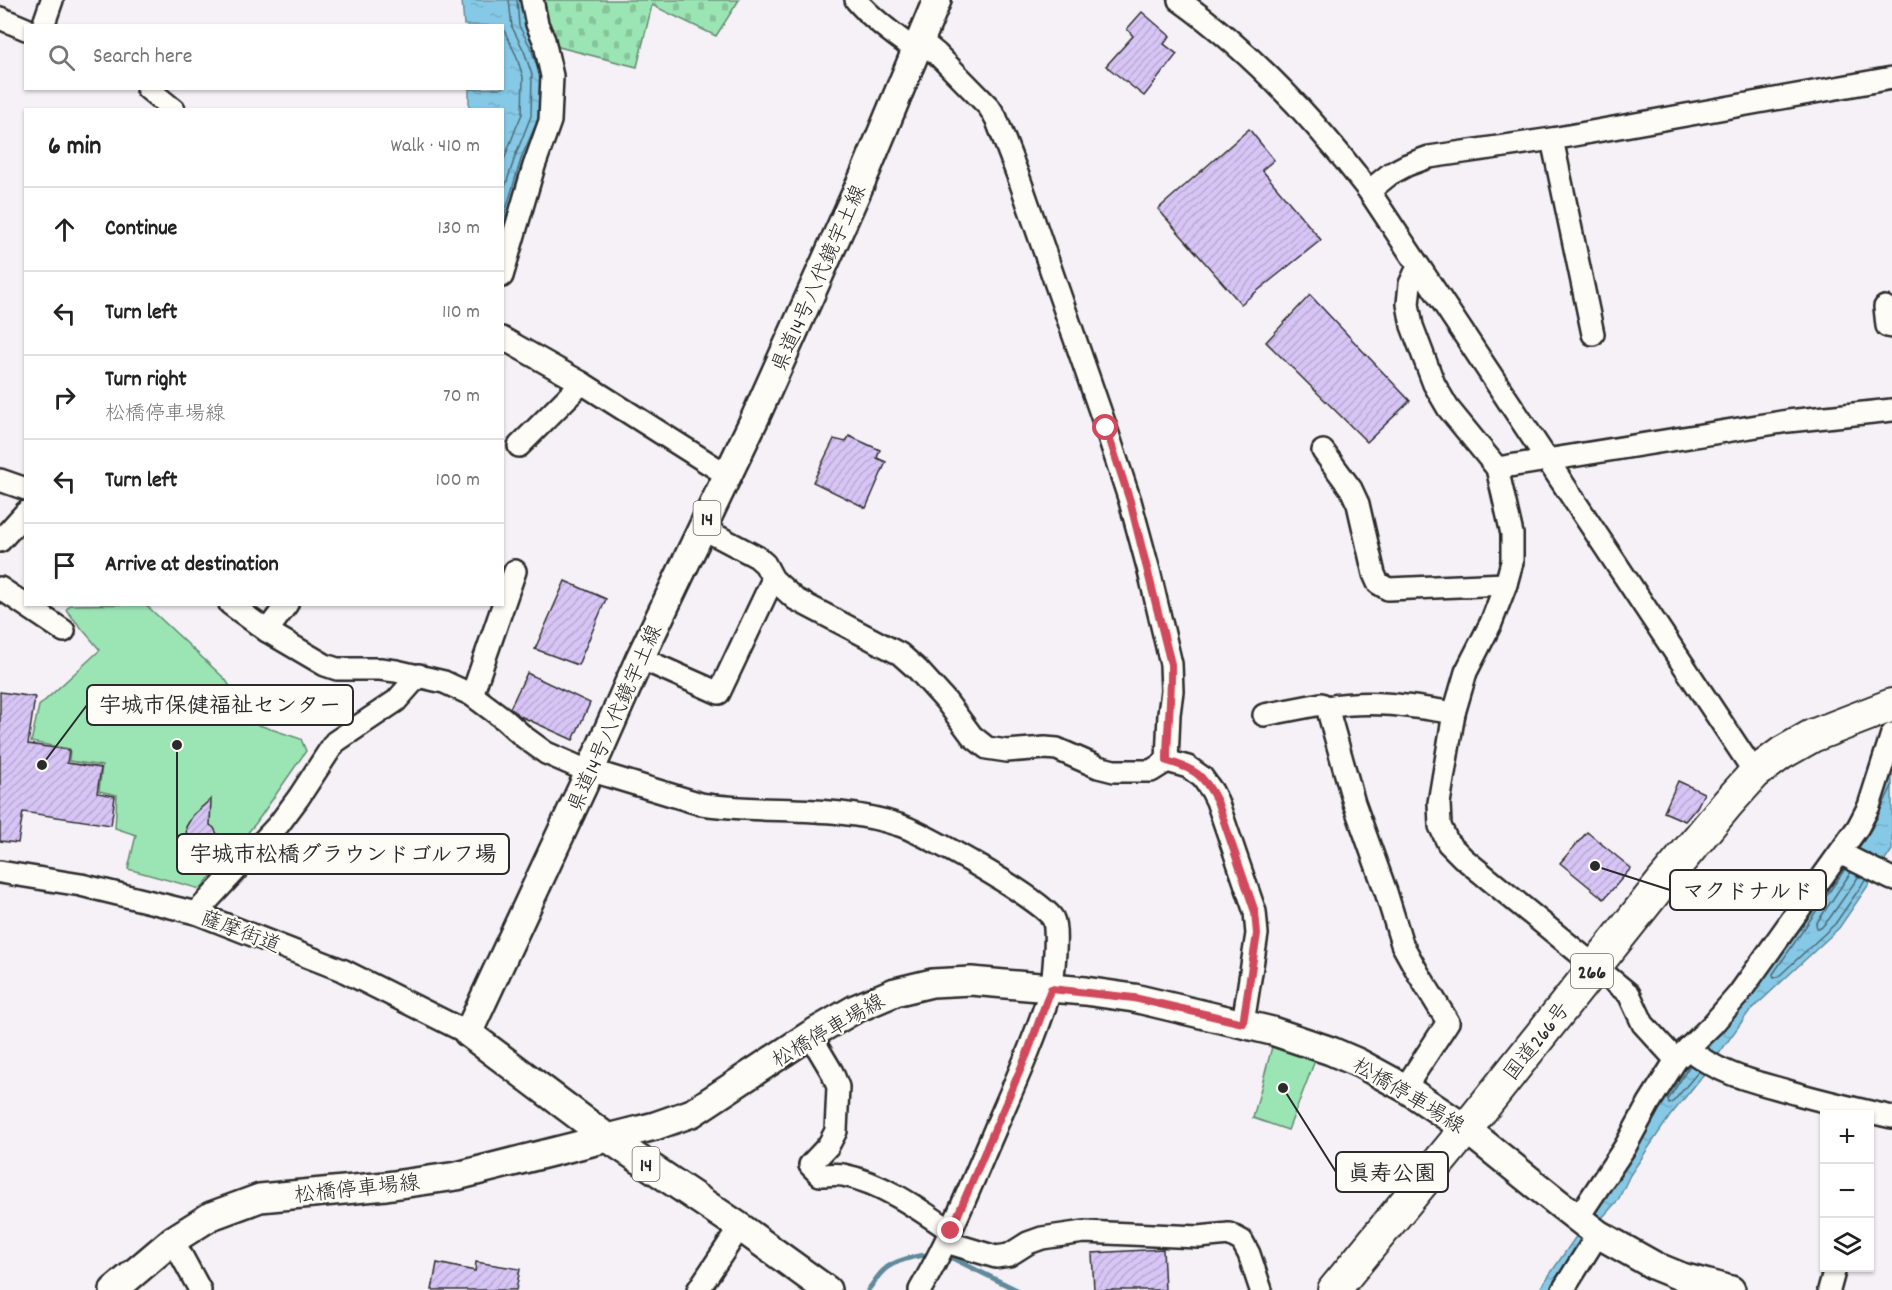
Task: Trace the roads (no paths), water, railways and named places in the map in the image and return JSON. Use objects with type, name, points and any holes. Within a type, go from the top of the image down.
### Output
[{"type":"highway","name":"国道266号","points":[[1334,1290],[1755,772],[1812,736],[1892,705]]},
{"type":"main road","name":"県道14号八代鏡宇土線","points":[[468,1033],[640,658],[744,441],[866,171],[937,0]]},
{"type":"main road","name":"松橋停車場線","points":[[114,1290],[173,1240],[211,1216],[260,1198],[386,1186],[457,1176],[655,1126],[692,1113],[810,1035],[855,1009],[895,992],[932,983],[971,981],[1134,998],[1243,1023],[1301,1039],[1331,1051],[1405,1088],[1466,1129],[1588,1227],[1655,1266],[1682,1277],[1731,1290]]},
{"type":"main road","name":"14","points":[[468,1033],[609,1138],[740,1227],[827,1290]]},
{"type":"street","points":[[44,24],[52,0]]},
{"type":"street","points":[[504,269],[534,166],[550,121],[552,76],[532,0]]},
{"type":"street","points":[[856,0],[867,13],[901,40],[919,46],[945,61],[989,107],[996,118],[1072,328],[1130,501],[1171,664],[1172,691],[1167,761]]},
{"type":"street","points":[[1179,0],[1199,14],[1256,63],[1305,113],[1370,191],[1418,267],[1755,772]]},
{"type":"street","points":[[0,18],[24,28]]},
{"type":"street","points":[[1370,191],[1390,174],[1429,157],[1552,139],[1892,78]]},
{"type":"street","points":[[147,96],[170,108]]},
{"type":"street","points":[[1552,139],[1593,334]]},
{"type":"street","points":[[1418,267],[1410,284],[1408,304],[1412,326],[1434,384],[1448,408],[1497,468],[1512,534],[1512,562],[1506,584],[1491,623],[1466,672],[1454,713],[1439,803],[1440,826],[1448,843],[1463,858],[1629,994],[1643,1024],[1685,1053],[1746,1079],[1855,1110]]},
{"type":"street","points":[[504,339],[582,383],[727,475]]},
{"type":"street","points":[[519,446],[582,383]]},
{"type":"street","points":[[1497,468],[1788,421],[1892,410]]},
{"type":"street","points":[[1323,451],[1351,489],[1358,504],[1378,583],[1388,589],[1506,584]]},
{"type":"street","points":[[0,480],[24,488]]},
{"type":"street","points":[[0,541],[24,514]]},
{"type":"street","points":[[702,528],[757,557],[765,564],[773,579],[795,599],[900,654],[946,702],[972,736],[987,748],[1007,751],[1045,747],[1057,749],[1098,767],[1114,771],[1151,771],[1167,761],[1188,767],[1202,777],[1217,801],[1255,912],[1257,934],[1243,1023]]},
{"type":"street","points":[[504,601],[514,571]]},
{"type":"street","points":[[640,658],[719,693],[773,579]]},
{"type":"street","points":[[0,588],[24,604]]},
{"type":"street","points":[[27,606],[64,631]]},
{"type":"street","points":[[233,606],[267,631],[324,665],[337,669],[380,669],[420,675],[444,682],[472,695],[546,753],[590,771],[701,804],[841,814],[899,825],[927,836],[1028,897],[1054,919],[1056,930],[1051,989],[1027,1054],[944,1246],[920,1290]]},
{"type":"street","points":[[267,631],[286,606]]},
{"type":"street","points":[[472,695],[502,606]]},
{"type":"street","points":[[196,913],[279,824],[335,742],[396,701],[420,675]]},
{"type":"street","points":[[1264,715],[1321,704],[1327,707],[1371,703],[1408,705],[1454,713]]},
{"type":"street","points":[[1327,707],[1354,803],[1402,944],[1448,1022],[1405,1088]]},
{"type":"street","points":[[1563,1290],[1588,1227],[1625,1147],[1649,1102],[1685,1053],[1738,995],[1842,855],[1869,806],[1892,734]]},
{"type":"street","points":[[1842,855],[1887,878]]},
{"type":"street","name":"薩摩街道","points":[[0,872],[81,885],[196,913],[342,970],[468,1033]]},
{"type":"street","points":[[810,1035],[832,1072],[838,1087],[836,1131],[828,1146],[810,1165],[813,1170],[820,1174],[841,1174],[866,1181],[906,1201],[944,1246],[996,1257],[1009,1255],[1028,1243],[1042,1238],[1084,1232],[1199,1237],[1229,1234],[1242,1241],[1249,1254],[1261,1290]]},
{"type":"street","points":[[1874,1115],[1892,1117]]},
{"type":"street","points":[[698,1290],[740,1227]]},
{"type":"street","points":[[173,1240],[200,1290]]},
{"type":"street","points":[[1829,1290],[1834,1272]]},
{"type":"water","points":[[462,0],[523,0],[525,24],[537,46],[545,73],[545,120],[504,241],[504,108],[469,108],[469,90],[504,90],[504,24],[464,24]]},
{"type":"water","points":[[1892,776],[1892,850],[1839,928],[1748,1013],[1708,1069],[1670,1116],[1630,1175],[1618,1200],[1602,1218],[1554,1290],[1539,1290],[1595,1209],[1688,1059],[1867,826],[1889,777]]},
{"type":"waterway","points":[[868,1290],[882,1272],[893,1264],[913,1257],[932,1255]]},
{"type":"waterway","points":[[944,1257],[952,1258],[1017,1290]]},
{"type":"place","name":"宇城市松橋グラウンドゴルフ場","points":[[177,745]]},
{"type":"place","name":"宇城市保健福祉センター","points":[[42,765]]},
{"type":"place","name":"マクドナルド","points":[[1595,866]]},
{"type":"place","name":"眞寿公園","points":[[1283,1088]]}]
